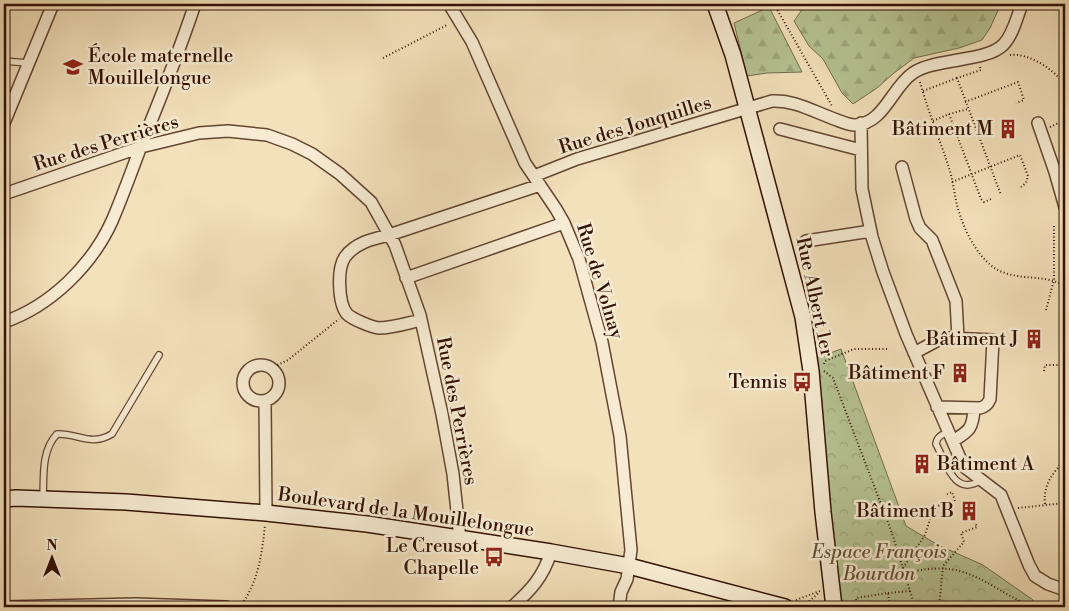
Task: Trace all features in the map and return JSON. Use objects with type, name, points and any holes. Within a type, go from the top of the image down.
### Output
[{"type":"main road","name":"Rue Albert 1er","points":[[715,4],[733,56],[748,109],[803,317],[811,372],[834,607]]},
{"type":"main road","name":"Boulevard de la Mouillelongue","points":[[8,497],[126,502],[266,513],[367,524],[552,552],[628,566],[778,605]]},
{"type":"street","points":[[4,123],[53,4]]},
{"type":"street","points":[[4,322],[19,316],[50,297],[72,278],[95,251],[112,222],[182,43],[195,4]]},
{"type":"street","name":"Rue de Volnay","points":[[450,4],[472,42],[517,145],[564,223],[579,259],[602,342],[618,426],[631,550],[627,579],[621,592],[619,607]]},
{"type":"street","points":[[1022,4],[1008,38],[1002,46],[990,53],[918,70],[905,80],[877,115],[861,123],[862,189],[871,231],[883,272],[914,353],[963,465],[1001,495],[1035,576],[1048,584],[1065,590]]},
{"type":"street","name":"Rue des Jonquilles","points":[[389,235],[537,180],[577,159],[772,101],[787,101],[838,120],[855,125],[861,123]]},
{"type":"street","points":[[1040,127],[1065,207]]},
{"type":"street","points":[[780,129],[861,150]]},
{"type":"street","name":"Rue des Perrières","points":[[4,194],[141,147],[199,133],[228,131],[267,135],[292,144],[312,154],[340,174],[371,202],[395,245],[421,320],[453,474],[460,539]]},
{"type":"street","points":[[902,167],[916,219],[920,228],[932,240],[956,302],[958,338]]},
{"type":"street","points":[[406,278],[564,223]]},
{"type":"street","points":[[806,241],[871,231]]},
{"type":"street","points":[[346,313],[340,296],[339,281],[344,259],[353,248],[368,240],[389,235]]},
{"type":"street","name":"Rue des Perrières","points":[[346,313],[364,324],[378,328],[421,320]]},
{"type":"street","points":[[914,353],[940,339],[993,340],[990,399],[984,407],[938,407]]},
{"type":"street","points":[[257,366],[271,368],[277,373],[279,386],[277,393],[265,401],[258,402],[252,399],[246,394],[244,388],[243,380],[246,374],[257,366]]},
{"type":"street","points":[[265,401],[266,513]]},
{"type":"street","points":[[950,437],[965,434],[970,428],[973,422],[974,408]]},
{"type":"street","points":[[512,607],[530,591],[548,563],[552,552]]},
{"type":"street","points":[[4,607],[135,604],[226,607]]},
{"type":"lane","points":[[4,61],[28,63]]},
{"type":"lane","points":[[44,499],[45,454],[50,441],[57,434],[92,441],[103,440],[112,434],[159,355]]},
{"type":"lane","points":[[950,437],[939,436],[936,444],[952,476],[959,484],[968,486],[981,480]]},
{"type":"path","points":[[774,4],[831,102],[838,120]]},
{"type":"path","points":[[382,58],[458,19]]},
{"type":"path","points":[[1002,46],[1004,55],[1016,54],[1026,57],[1052,70],[1058,77]]},
{"type":"path","points":[[923,91],[981,70],[976,56]]},
{"type":"path","points":[[918,70],[964,226],[986,262],[998,270],[1017,277],[1054,280],[1065,286]]},
{"type":"path","points":[[957,78],[1001,195]]},
{"type":"path","points":[[965,102],[1018,82],[1024,100],[1016,103]]},
{"type":"path","points":[[933,120],[968,108]]},
{"type":"path","points":[[949,114],[981,199],[984,202],[991,199]]},
{"type":"path","points":[[1040,127],[1065,120]]},
{"type":"path","points":[[952,182],[1020,155],[1028,176],[1026,183],[1021,186]]},
{"type":"path","points":[[1046,310],[1054,280],[1054,225]]},
{"type":"path","points":[[271,368],[288,360],[346,313]]},
{"type":"path","points":[[829,359],[854,348],[888,349]]},
{"type":"path","points":[[1044,371],[1044,365],[1065,365]]},
{"type":"path","points":[[823,370],[833,378],[892,533],[915,607]]},
{"type":"path","points":[[1045,505],[1044,496],[1049,480],[1065,458]]},
{"type":"path","points":[[903,568],[925,535],[934,507],[954,501],[952,492],[947,494]]},
{"type":"path","points":[[1008,509],[1065,503]]},
{"type":"path","points":[[240,607],[248,595],[262,556],[266,513]]},
{"type":"path","points":[[939,607],[943,566],[964,542],[961,533],[977,527],[974,518]]},
{"type":"path","points":[[778,605],[799,600],[845,582],[926,569],[942,569],[962,571],[989,582],[1015,600],[1032,607]]},
{"type":"path","points":[[857,607],[856,598],[910,591]]},
{"type":"path","points":[[888,593],[890,607]]},
{"type":"green space","points":[[806,4],[907,4],[908,7],[928,9],[958,4],[1001,4],[982,40],[959,48],[914,58],[877,88],[853,104],[842,93],[823,59],[809,46],[794,21]]},
{"type":"green space","points":[[769,7],[802,72],[767,73],[747,76],[734,23]]},
{"type":"green space","name":"Espace François Bourdon","points":[[841,349],[906,526],[938,545],[983,565],[1033,600],[1031,607],[841,607],[814,359]]},
{"type":"place","name":"École maternelle Mouillelongue","points":[[73,67]]},
{"type":"place","name":"Bâtiment M","points":[[1008,129]]},
{"type":"place","name":"Bâtiment J","points":[[1034,339]]},
{"type":"place","name":"Bâtiment F","points":[[960,373]]},
{"type":"place","name":"Tennis","points":[[802,382]]},
{"type":"place","name":"Bâtiment A","points":[[922,464]]},
{"type":"place","name":"Bâtiment B","points":[[969,511]]},
{"type":"place","name":"Le Creusot Chapelle","points":[[494,557]]}]
